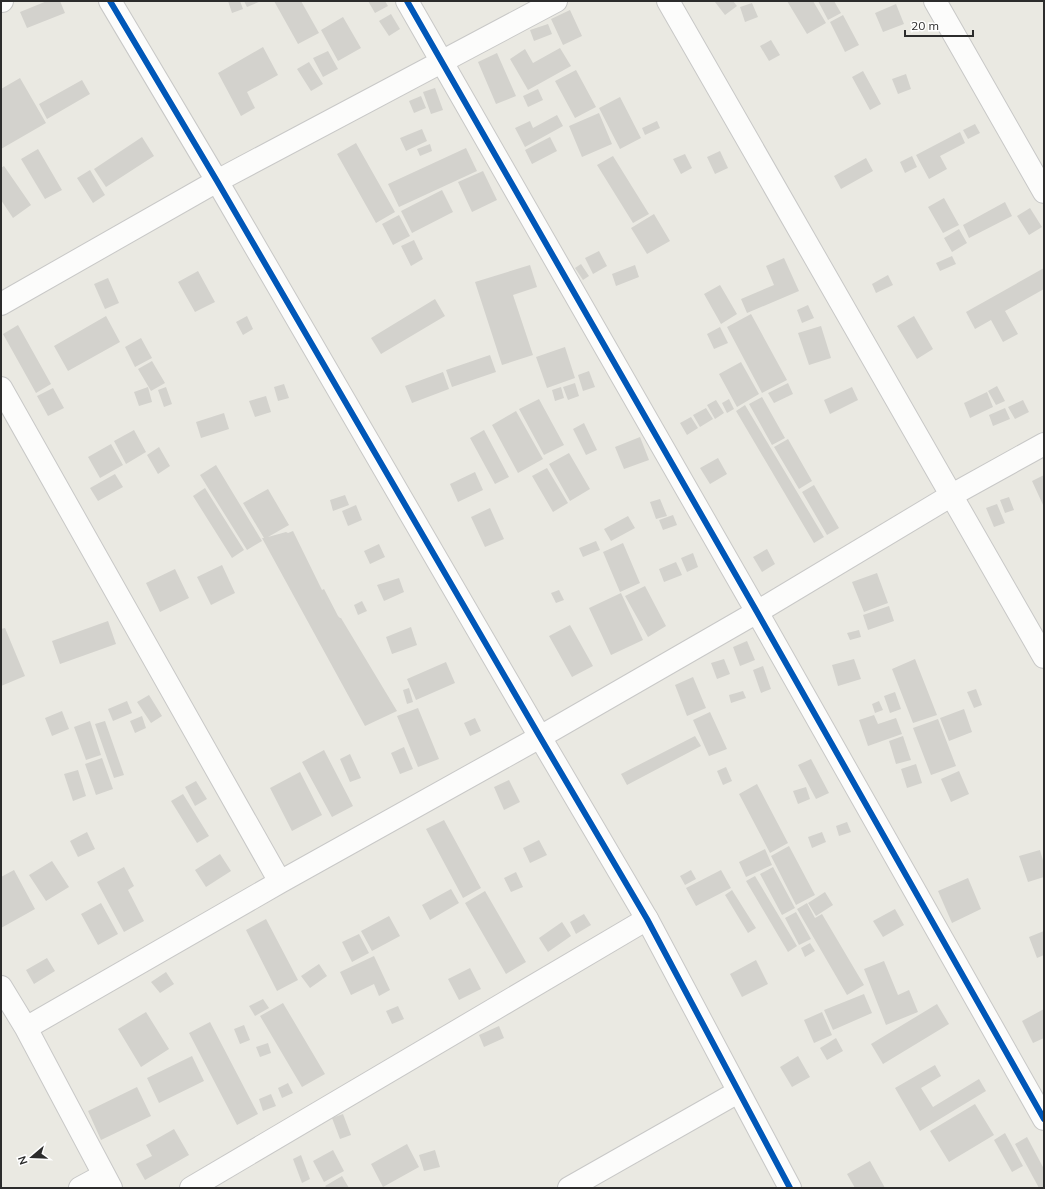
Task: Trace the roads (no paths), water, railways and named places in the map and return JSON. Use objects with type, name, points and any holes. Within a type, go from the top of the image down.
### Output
[{"type":"street","points":[[110,1],[217,181],[647,919],[790,1188]]},
{"type":"street","points":[[408,1],[757,612],[1044,1119]]},
{"type":"street","points":[[1,304],[217,181],[556,1]]},
{"type":"street","points":[[668,1],[1044,657]]},
{"type":"street","points":[[936,1],[1044,192]]},
{"type":"street","points":[[1,388],[280,882]]},
{"type":"street","points":[[26,1028],[280,882],[540,737],[757,612],[952,495],[1044,444]]},
{"type":"street","points":[[191,1188],[647,919]]},
{"type":"street","points":[[1,987],[26,1028],[108,1181],[80,1188]]},
{"type":"street","points":[[569,1188],[738,1092]]}]
